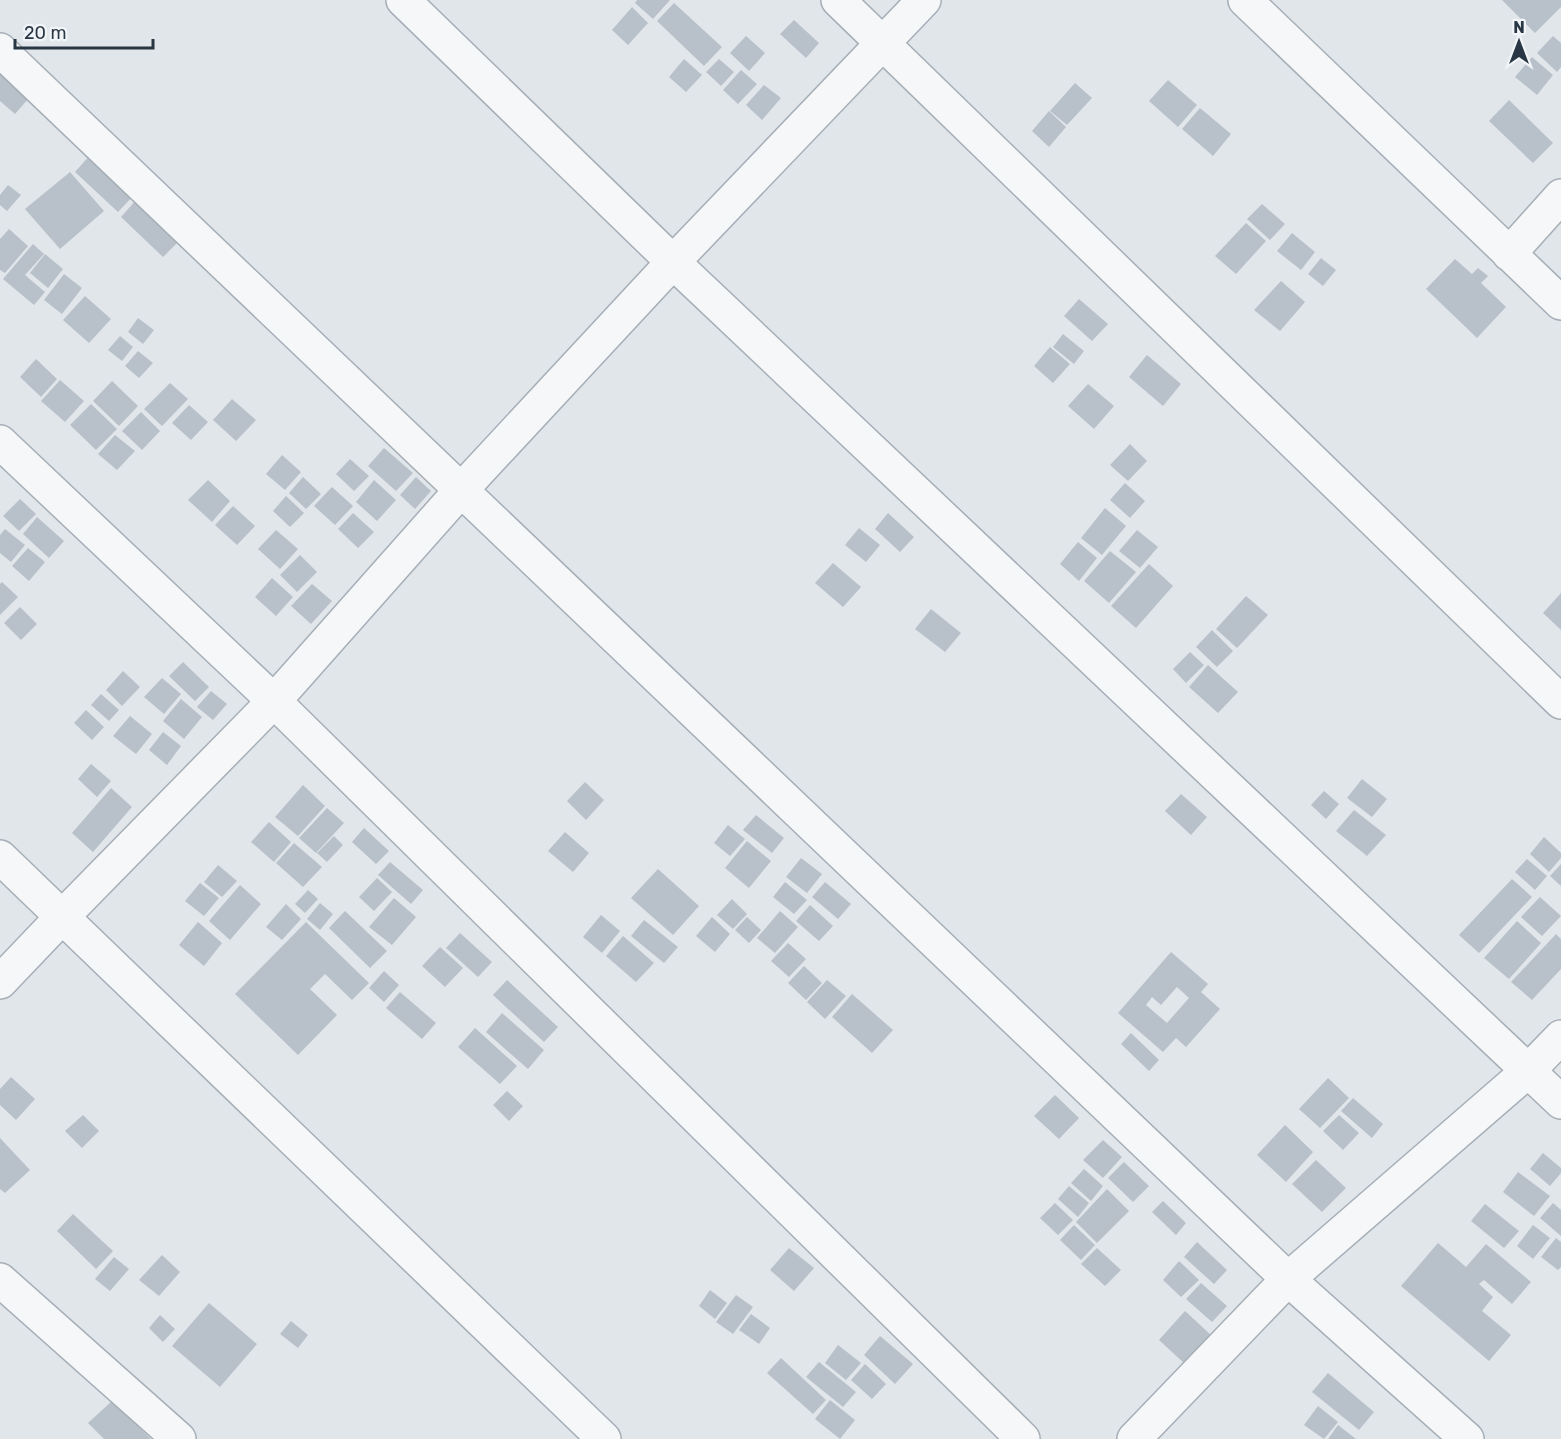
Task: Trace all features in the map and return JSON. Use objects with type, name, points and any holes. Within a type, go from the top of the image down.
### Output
[{"type":"street","points":[[403,0],[673,262],[1561,1102]]},
{"type":"street","points":[[838,0],[1561,702]]},
{"type":"street","points":[[0,982],[274,701],[462,489],[673,262],[924,0]]},
{"type":"street","points":[[1245,0],[1561,303]]},
{"type":"street","points":[[0,50],[1288,1279],[1467,1439]]},
{"type":"street","points":[[1509,254],[1561,196]]},
{"type":"street","points":[[0,442],[274,701],[1023,1439]]},
{"type":"street","points":[[0,856],[604,1439]]},
{"type":"street","points":[[1134,1439],[1288,1279],[1529,1070],[1561,1037]]},
{"type":"street","points":[[0,1280],[178,1439]]},
{"type":"building","points":[[637,0],[670,0],[653,19],[635,3]]},
{"type":"building","points":[[1502,0],[1561,0],[1561,7],[1535,33]]},
{"type":"building","points":[[674,3],[722,47],[704,66],[657,21]]},
{"type":"building","points":[[632,7],[648,23],[628,45],[612,30]]},
{"type":"building","points":[[794,20],[819,43],[806,58],[780,34]]},
{"type":"building","points":[[746,36],[765,53],[749,71],[730,53]]},
{"type":"building","points":[[1553,36],[1561,43],[1561,67],[1557,72],[1537,53]]},
{"type":"building","points":[[1532,57],[1553,75],[1537,95],[1515,77]]},
{"type":"building","points":[[684,59],[702,75],[686,92],[669,77]]},
{"type":"building","points":[[719,59],[734,72],[721,86],[706,72]]},
{"type":"building","points":[[741,70],[757,84],[738,104],[723,90]]},
{"type":"building","points":[[0,71],[29,98],[15,114],[0,101]]},
{"type":"building","points":[[1168,80],[1197,105],[1178,127],[1149,101]]},
{"type":"building","points":[[1075,83],[1092,98],[1067,125],[1050,111]]},
{"type":"building","points":[[764,85],[781,98],[762,120],[746,105]]},
{"type":"building","points":[[1509,100],[1553,143],[1533,163],[1489,121]]},
{"type":"building","points":[[1200,108],[1231,134],[1213,156],[1182,129]]},
{"type":"building","points":[[1049,111],[1066,127],[1049,147],[1032,131]]},
{"type":"building","points":[[92,153],[136,193],[118,212],[75,172]]},
{"type":"building","points":[[70,172],[104,211],[60,249],[25,209]]},
{"type":"building","points":[[8,185],[21,195],[7,211],[0,205],[0,195]]},
{"type":"building","points":[[136,200],[179,241],[163,257],[121,217]]},
{"type":"building","points":[[1262,204],[1285,224],[1270,240],[1247,219]]},
{"type":"building","points":[[1246,223],[1266,241],[1236,274],[1215,256]]},
{"type":"building","points":[[9,229],[28,246],[5,273],[0,270],[0,239]]},
{"type":"building","points":[[1292,233],[1315,252],[1301,270],[1277,251]]},
{"type":"building","points":[[33,244],[44,254],[25,275],[45,292],[34,305],[3,279]]},
{"type":"building","points":[[45,254],[63,269],[48,288],[30,273]]},
{"type":"building","points":[[1321,258],[1336,270],[1323,286],[1308,274]]},
{"type":"building","points":[[1455,259],[1472,274],[1478,268],[1488,276],[1481,283],[1506,307],[1477,338],[1426,289]]},
{"type":"building","points":[[64,274],[82,288],[62,314],[44,300]]},
{"type":"building","points":[[1281,281],[1305,302],[1280,331],[1254,310]]},
{"type":"building","points":[[85,296],[111,319],[89,343],[63,320]]},
{"type":"building","points":[[1079,299],[1108,324],[1092,341],[1064,316]]},
{"type":"building","points":[[138,318],[154,330],[143,344],[128,332]]},
{"type":"building","points":[[1063,334],[1084,351],[1074,364],[1053,347]]},
{"type":"building","points":[[120,336],[133,347],[122,361],[108,350]]},
{"type":"building","points":[[1050,347],[1070,364],[1053,383],[1034,366]]},
{"type":"building","points":[[138,351],[153,363],[139,378],[125,366]]},
{"type":"building","points":[[1147,355],[1181,384],[1163,406],[1129,377]]},
{"type":"building","points":[[36,359],[57,379],[41,397],[20,377]]},
{"type":"building","points":[[60,380],[84,401],[65,422],[41,401]]},
{"type":"building","points":[[112,381],[138,406],[119,426],[93,401]]},
{"type":"building","points":[[170,383],[188,399],[162,426],[144,409]]},
{"type":"building","points":[[1088,384],[1114,406],[1094,429],[1068,406]]},
{"type":"building","points":[[232,399],[256,420],[236,441],[213,420]]},
{"type":"building","points":[[91,404],[117,429],[96,450],[70,425]]},
{"type":"building","points":[[189,405],[208,422],[191,440],[172,423]]},
{"type":"building","points":[[141,412],[160,431],[142,450],[122,431]]},
{"type":"building","points":[[115,435],[135,451],[117,470],[98,454]]},
{"type":"building","points":[[1130,444],[1147,461],[1128,481],[1110,465]]},
{"type":"building","points":[[384,448],[413,473],[396,491],[368,466]]},
{"type":"building","points":[[282,455],[301,472],[285,490],[266,474]]},
{"type":"building","points":[[350,459],[369,476],[354,491],[336,474]]},
{"type":"building","points":[[303,477],[321,494],[306,509],[289,493]]},
{"type":"building","points":[[416,477],[431,491],[415,509],[400,495]]},
{"type":"building","points":[[208,480],[230,501],[212,522],[188,500]]},
{"type":"building","points":[[374,480],[396,500],[377,521],[356,502]]},
{"type":"building","points":[[1125,483],[1145,501],[1130,518],[1110,500]]},
{"type":"building","points":[[332,487],[353,506],[335,525],[314,506]]},
{"type":"building","points":[[286,496],[304,513],[290,527],[273,511]]},
{"type":"building","points":[[20,499],[36,514],[19,531],[3,516]]},
{"type":"building","points":[[233,506],[255,526],[237,545],[215,525]]},
{"type":"building","points":[[1105,508],[1126,526],[1102,555],[1081,538]]},
{"type":"building","points":[[353,513],[374,532],[358,548],[338,529]]},
{"type":"building","points":[[888,513],[914,537],[900,552],[875,529]]},
{"type":"building","points":[[37,517],[64,541],[49,558],[23,534]]},
{"type":"building","points":[[859,528],[880,545],[866,562],[845,545]]},
{"type":"building","points":[[5,529],[25,545],[11,562],[0,553],[0,535]]},
{"type":"building","points":[[276,530],[298,549],[280,569],[258,549]]},
{"type":"building","points":[[1137,530],[1158,547],[1140,568],[1119,551]]},
{"type":"building","points":[[1078,542],[1097,558],[1079,581],[1060,564]]},
{"type":"building","points":[[28,548],[45,562],[29,581],[12,566]]},
{"type":"building","points":[[1110,551],[1136,572],[1109,603],[1084,581]]},
{"type":"building","points":[[300,555],[317,572],[297,592],[280,575]]},
{"type":"building","points":[[833,563],[861,587],[843,607],[815,583]]},
{"type":"building","points":[[1149,564],[1173,586],[1136,628],[1111,606]]},
{"type":"building","points":[[272,578],[293,597],[276,616],[255,597]]},
{"type":"building","points":[[2,582],[18,597],[0,615],[0,584]]},
{"type":"building","points":[[312,584],[332,601],[311,624],[291,606]]},
{"type":"building","points":[[1561,593],[1561,630],[1543,613]]},
{"type":"building","points":[[1246,596],[1268,615],[1237,648],[1216,629]]},
{"type":"building","points":[[20,607],[37,624],[21,640],[4,623]]},
{"type":"building","points":[[931,609],[961,633],[945,652],[915,629]]},
{"type":"building","points":[[1212,630],[1233,651],[1217,667],[1196,647]]},
{"type":"building","points":[[1190,652],[1204,665],[1186,683],[1173,669]]},
{"type":"building","points":[[183,662],[209,687],[195,701],[169,676]]},
{"type":"building","points":[[1208,665],[1238,692],[1218,713],[1189,687]]},
{"type":"building","points":[[123,671],[140,687],[122,706],[106,690]]},
{"type":"building","points":[[162,678],[181,694],[164,714],[144,697]]},
{"type":"building","points":[[211,691],[227,704],[213,720],[197,707]]},
{"type":"building","points":[[101,694],[119,710],[109,721],[91,705]]},
{"type":"building","points":[[181,699],[202,717],[184,739],[163,721]]},
{"type":"building","points":[[86,710],[104,727],[92,740],[74,723]]},
{"type":"building","points":[[130,716],[152,734],[136,754],[113,736]]},
{"type":"building","points":[[163,732],[181,746],[167,765],[149,750]]},
{"type":"building","points":[[91,764],[111,781],[97,797],[78,779]]},
{"type":"building","points":[[1362,779],[1387,799],[1372,817],[1347,798]]},
{"type":"building","points":[[585,782],[604,800],[586,820],[567,801]]},
{"type":"building","points":[[303,785],[325,806],[298,836],[275,817]]},
{"type":"building","points":[[111,788],[132,807],[93,852],[72,833]]},
{"type":"building","points":[[1324,791],[1339,804],[1326,819],[1311,805]]},
{"type":"building","points":[[1181,794],[1207,817],[1191,835],[1165,811]]},
{"type":"building","points":[[327,808],[344,823],[316,853],[299,838]]},
{"type":"building","points":[[1354,810],[1386,835],[1367,856],[1336,831]]},
{"type":"building","points":[[756,815],[784,838],[772,853],[743,830]]},
{"type":"building","points":[[269,822],[291,842],[274,862],[251,842]]},
{"type":"building","points":[[728,825],[745,839],[730,856],[714,843]]},
{"type":"building","points":[[364,828],[389,851],[376,864],[352,842]]},
{"type":"building","points":[[565,832],[589,853],[573,872],[548,851]]},
{"type":"building","points":[[334,836],[343,845],[327,862],[317,853]]},
{"type":"building","points":[[1544,837],[1561,853],[1561,858],[1549,872],[1530,854]]},
{"type":"building","points":[[747,841],[771,861],[749,888],[725,868]]},
{"type":"building","points":[[294,843],[322,867],[303,887],[276,863]]},
{"type":"building","points":[[801,858],[822,874],[807,893],[786,877]]},
{"type":"building","points":[[1527,859],[1547,876],[1535,890],[1515,872]]},
{"type":"building","points":[[390,862],[423,890],[411,904],[378,875]]},
{"type":"building","points":[[1561,864],[1561,886],[1550,876]]},
{"type":"building","points":[[218,865],[237,881],[222,897],[204,882]]},
{"type":"building","points":[[658,869],[699,906],[673,935],[631,898]]},
{"type":"building","points":[[377,878],[392,892],[374,911],[359,897]]},
{"type":"building","points":[[1512,879],[1532,897],[1479,953],[1459,935]]},
{"type":"building","points":[[785,882],[807,900],[794,914],[773,897]]},
{"type":"building","points":[[825,882],[851,904],[838,919],[812,897]]},
{"type":"building","points":[[200,883],[219,898],[204,916],[185,901]]},
{"type":"building","points":[[240,885],[261,904],[230,940],[209,921]]},
{"type":"building","points":[[308,890],[318,899],[305,913],[295,904]]},
{"type":"building","points":[[1540,897],[1561,916],[1542,936],[1521,917]]},
{"type":"building","points":[[394,898],[416,917],[392,945],[369,927]]},
{"type":"building","points":[[732,899],[747,914],[733,929],[717,915]]},
{"type":"building","points":[[320,903],[333,914],[320,930],[307,919]]},
{"type":"building","points":[[286,904],[301,919],[282,940],[266,927]]},
{"type":"building","points":[[810,905],[833,926],[819,941],[796,921]]},
{"type":"building","points":[[345,911],[387,951],[370,968],[329,928]]},
{"type":"building","points":[[780,911],[798,927],[775,953],[757,938]]},
{"type":"building","points":[[601,915],[620,931],[602,953],[583,937]]},
{"type":"building","points":[[712,917],[730,934],[715,952],[696,936]]},
{"type":"building","points":[[747,917],[761,930],[749,943],[735,930]]},
{"type":"building","points":[[644,920],[678,947],[664,963],[631,936]]},
{"type":"building","points":[[1517,921],[1541,943],[1509,979],[1484,958]]},
{"type":"building","points":[[198,922],[222,943],[204,966],[179,945]]},
{"type":"building","points":[[306,922],[369,983],[352,1000],[325,974],[310,989],[337,1015],[298,1055],[235,994]]},
{"type":"building","points":[[460,933],[492,962],[478,977],[446,948]]},
{"type":"building","points":[[1556,934],[1561,939],[1561,969],[1532,1000],[1511,982]]},
{"type":"building","points":[[623,936],[654,963],[636,982],[606,956]]},
{"type":"building","points":[[788,943],[806,959],[789,977],[771,961]]},
{"type":"building","points":[[440,947],[463,968],[445,987],[422,966]]},
{"type":"building","points":[[1171,952],[1208,984],[1201,992],[1220,1009],[1186,1047],[1176,1038],[1163,1052],[1118,1013]],"holes":[[[1177,987],[1189,998],[1167,1023],[1146,1005],[1152,997],[1161,1005]]]},
{"type":"building","points":[[804,966],[822,983],[806,1000],[788,983]]},
{"type":"building","points":[[384,971],[399,985],[384,1002],[369,988]]},
{"type":"building","points":[[507,980],[558,1027],[544,1042],[493,995]]},
{"type":"building","points":[[827,980],[846,996],[825,1019],[807,1002]]},
{"type":"building","points":[[400,992],[436,1023],[422,1039],[386,1008]]},
{"type":"building","points":[[852,994],[893,1030],[872,1053],[832,1017]]},
{"type":"building","points":[[502,1013],[544,1050],[528,1069],[486,1032]]},
{"type":"building","points":[[475,1028],[517,1066],[500,1084],[458,1047]]},
{"type":"building","points":[[1131,1033],[1159,1060],[1149,1071],[1121,1044]]},
{"type":"building","points":[[11,1077],[35,1099],[16,1120],[0,1105],[0,1089]]},
{"type":"building","points":[[1328,1078],[1349,1098],[1320,1128],[1299,1109]]},
{"type":"building","points":[[507,1091],[523,1106],[509,1121],[493,1105]]},
{"type":"building","points":[[1055,1095],[1079,1118],[1059,1139],[1034,1116]]},
{"type":"building","points":[[1353,1098],[1383,1124],[1372,1138],[1341,1111]]},
{"type":"building","points":[[83,1115],[99,1131],[82,1148],[65,1131]]},
{"type":"building","points":[[1339,1115],[1359,1133],[1343,1150],[1323,1131]]},
{"type":"building","points":[[1285,1125],[1313,1152],[1286,1182],[1257,1155]]},
{"type":"building","points":[[0,1138],[30,1170],[5,1193],[0,1189]]},
{"type":"building","points":[[1103,1140],[1122,1157],[1103,1178],[1083,1160]]},
{"type":"building","points":[[1543,1153],[1561,1168],[1561,1173],[1550,1186],[1530,1169]]},
{"type":"building","points":[[1316,1160],[1346,1188],[1322,1212],[1292,1184]]},
{"type":"building","points":[[1124,1162],[1149,1186],[1133,1202],[1108,1178]]},
{"type":"building","points":[[1084,1169],[1103,1186],[1091,1201],[1071,1183]]},
{"type":"building","points":[[1518,1172],[1550,1196],[1534,1216],[1503,1192]]},
{"type":"building","points":[[1069,1186],[1089,1203],[1078,1217],[1058,1199]]},
{"type":"building","points":[[1107,1189],[1129,1211],[1097,1243],[1076,1222]]},
{"type":"building","points":[[1163,1201],[1186,1223],[1176,1235],[1152,1212]]},
{"type":"building","points":[[1055,1203],[1073,1220],[1058,1235],[1040,1218]]},
{"type":"building","points":[[1553,1203],[1561,1210],[1561,1236],[1540,1218]]},
{"type":"building","points":[[1485,1204],[1519,1231],[1504,1248],[1471,1221]]},
{"type":"building","points":[[73,1214],[113,1251],[96,1269],[57,1231]]},
{"type":"building","points":[[1074,1225],[1095,1245],[1081,1260],[1060,1240]]},
{"type":"building","points":[[1533,1225],[1550,1238],[1533,1259],[1517,1246]]},
{"type":"building","points":[[1556,1238],[1561,1242],[1561,1267],[1558,1270],[1541,1257]]},
{"type":"building","points":[[1197,1242],[1227,1270],[1214,1284],[1184,1257]]},
{"type":"building","points":[[1438,1243],[1466,1267],[1486,1244],[1531,1282],[1512,1304],[1484,1280],[1479,1284],[1493,1297],[1482,1311],[1511,1335],[1489,1361],[1401,1286]]},
{"type":"building","points":[[789,1248],[814,1268],[794,1291],[770,1270]]},
{"type":"building","points":[[1097,1248],[1121,1270],[1105,1286],[1081,1264]]},
{"type":"building","points":[[162,1255],[180,1272],[159,1296],[139,1280]]},
{"type":"building","points":[[114,1257],[129,1269],[110,1291],[95,1279]]},
{"type":"building","points":[[1179,1261],[1199,1280],[1181,1297],[1163,1280]]},
{"type":"building","points":[[1201,1283],[1227,1306],[1212,1322],[1186,1299]]},
{"type":"building","points":[[710,1290],[727,1303],[715,1319],[699,1306]]},
{"type":"building","points":[[736,1295],[753,1307],[733,1334],[716,1322]]},
{"type":"building","points":[[209,1303],[257,1344],[220,1387],[172,1346]]},
{"type":"building","points":[[1185,1311],[1211,1335],[1185,1364],[1159,1340]]},
{"type":"building","points":[[751,1314],[770,1328],[759,1344],[739,1330]]},
{"type":"building","points":[[160,1315],[175,1329],[163,1342],[149,1328]]},
{"type":"building","points":[[291,1321],[308,1335],[298,1348],[280,1334]]},
{"type":"building","points":[[880,1336],[913,1364],[895,1384],[864,1355]]},
{"type":"building","points":[[838,1345],[861,1363],[846,1380],[825,1363]]},
{"type":"building","points":[[781,1358],[826,1400],[813,1414],[767,1373]]},
{"type":"building","points":[[819,1362],[856,1392],[843,1407],[806,1377]]},
{"type":"building","points":[[865,1364],[886,1384],[872,1399],[851,1380]]},
{"type":"building","points":[[1328,1373],[1374,1412],[1359,1430],[1312,1392]]},
{"type":"building","points":[[830,1400],[855,1420],[840,1439],[815,1419]]},
{"type":"building","points":[[112,1401],[151,1439],[104,1439],[88,1423]]},
{"type":"building","points":[[1318,1406],[1338,1422],[1324,1439],[1304,1425]]},
{"type":"building","points":[[1338,1425],[1356,1439],[1328,1439]]}]
